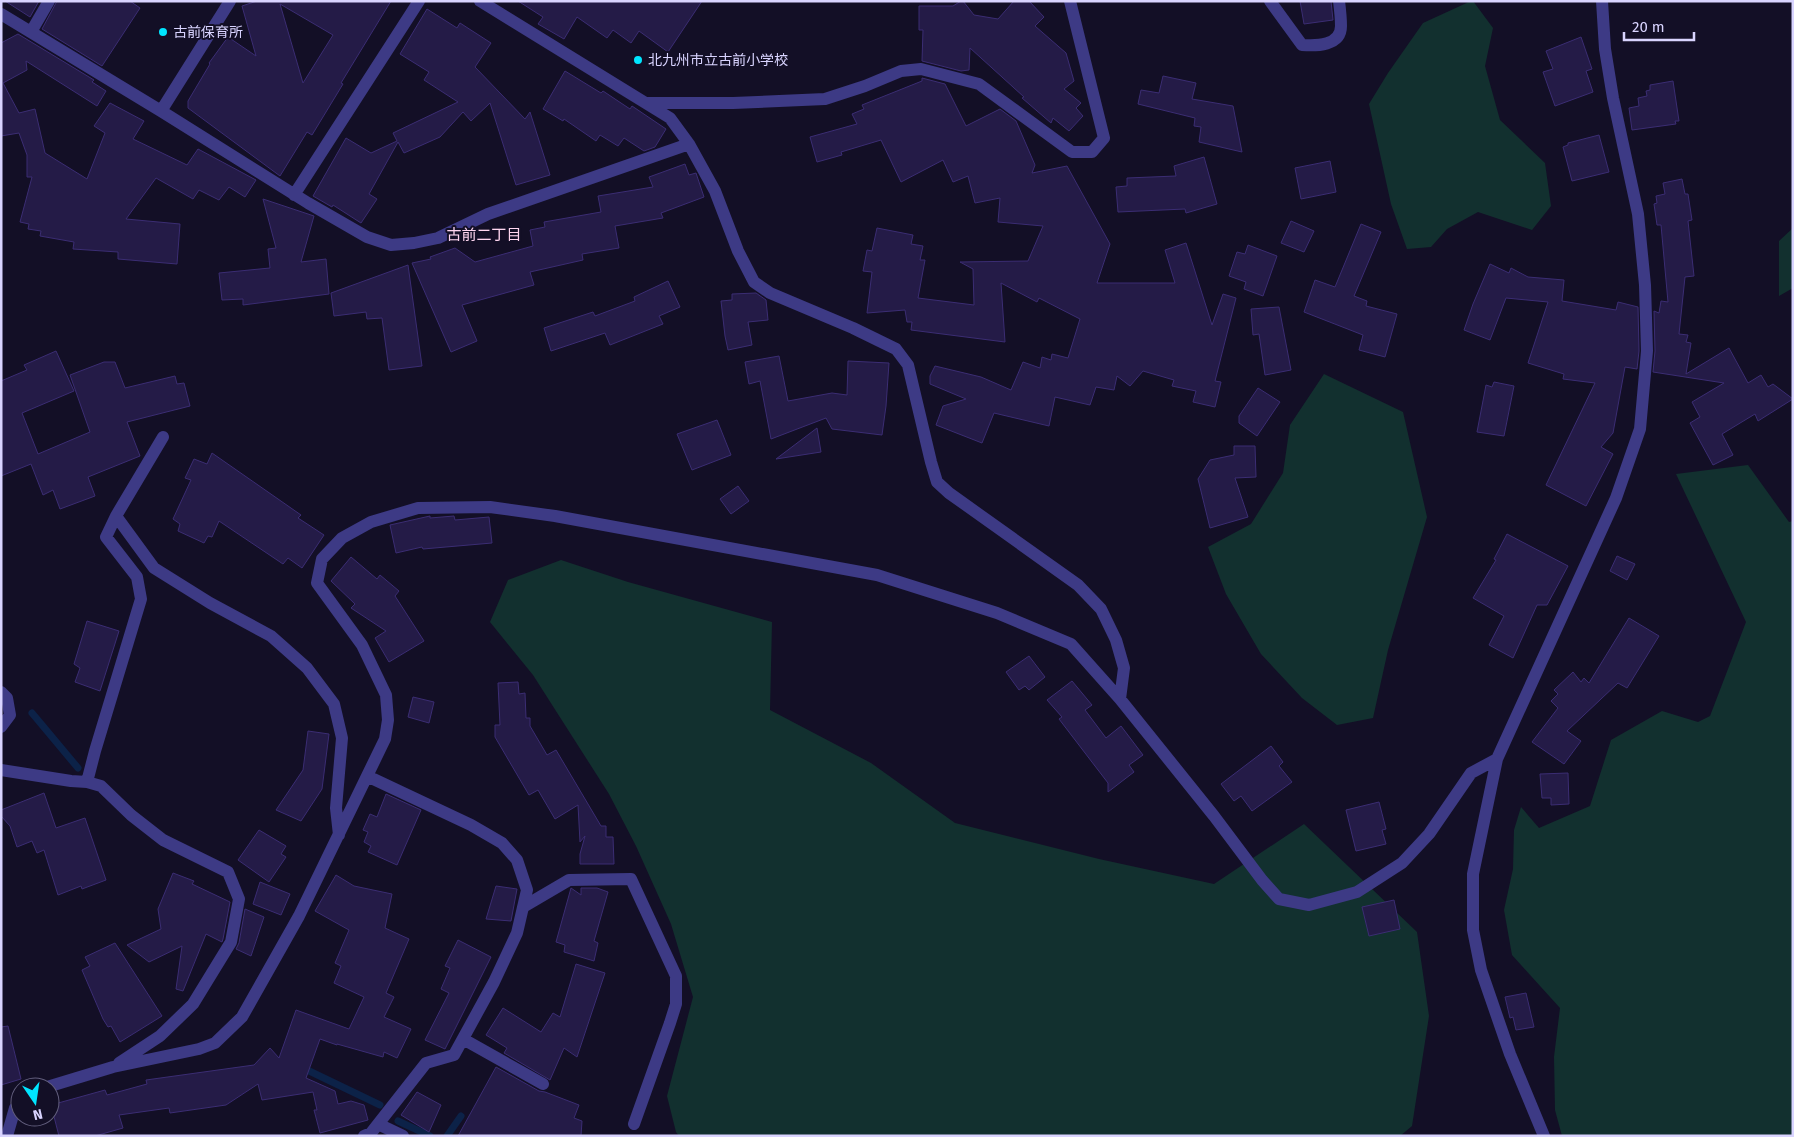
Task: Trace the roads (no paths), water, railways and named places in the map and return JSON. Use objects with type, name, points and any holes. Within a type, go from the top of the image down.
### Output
[{"type":"street","points":[[31,32],[49,1]]},
{"type":"street","points":[[161,111],[230,1]]},
{"type":"street","points":[[294,195],[419,1]]},
{"type":"street","points":[[480,1],[670,118],[689,144],[715,191],[738,251],[754,282],[770,293],[854,328],[896,349],[908,365],[937,482],[948,493],[1078,585],[1101,609],[1116,640],[1124,668],[1120,699]]},
{"type":"street","points":[[648,103],[733,103],[825,98],[864,86],[902,71],[920,69],[979,84],[1072,152],[1092,152],[1104,138],[1070,1]]},
{"type":"street","points":[[1270,1],[1302,45],[1321,46],[1336,38],[1342,28],[1339,1]]},
{"type":"street","points":[[1544,1136],[1504,1035],[1481,970],[1473,930],[1474,874],[1497,759],[1616,498],[1640,429],[1647,351],[1645,285],[1638,214],[1613,98],[1605,49],[1602,1]]},
{"type":"street","points":[[1,14],[161,111],[294,195],[367,238],[391,245],[438,238],[488,214],[689,144]]},
{"type":"street","points":[[87,782],[94,751],[141,599],[137,577],[106,537],[116,516],[163,438]]},
{"type":"street","points":[[60,1083],[113,1067],[199,1049],[215,1043],[242,1017],[299,916],[386,739],[388,720],[386,695],[362,645],[317,584],[322,559],[342,538],[371,522],[418,508],[490,507],[546,514],[877,575],[997,613],[1071,644],[1120,699],[1279,899],[1309,905],[1357,892],[1402,863],[1429,834],[1471,773],[1497,759]]},
{"type":"street","points":[[116,516],[154,568],[210,603],[271,636],[307,668],[334,704],[342,738],[336,808],[339,834]]},
{"type":"street","points":[[1,692],[7,698],[10,715],[1,727]]},
{"type":"street","points":[[1,770],[87,782],[102,786],[131,815],[163,840],[228,872],[239,899],[231,942],[193,1004],[160,1036],[113,1067]]},
{"type":"street","points":[[364,1136],[371,1133],[426,1063],[454,1055],[517,933],[527,890],[517,860],[502,843],[471,825],[367,776]]},
{"type":"street","points":[[523,908],[569,880],[631,879],[676,976],[676,1004],[634,1124]]},
{"type":"street","points":[[463,1039],[542,1084]]},
{"type":"street","points":[[378,1124],[403,1136]]},
{"type":"waterway","points":[[32,713],[78,768]]},
{"type":"waterway","points":[[303,1068],[380,1105]]},
{"type":"waterway","points":[[447,1136],[461,1116]]},
{"type":"waterway","points":[[398,1121],[430,1136]]},
{"type":"place","name":"古前保育所","points":[[163,32]]},
{"type":"place","name":"北九州市立古前小学校","points":[[638,60]]},
{"type":"district","name":"古前二丁目","points":[[484,235]]}]
